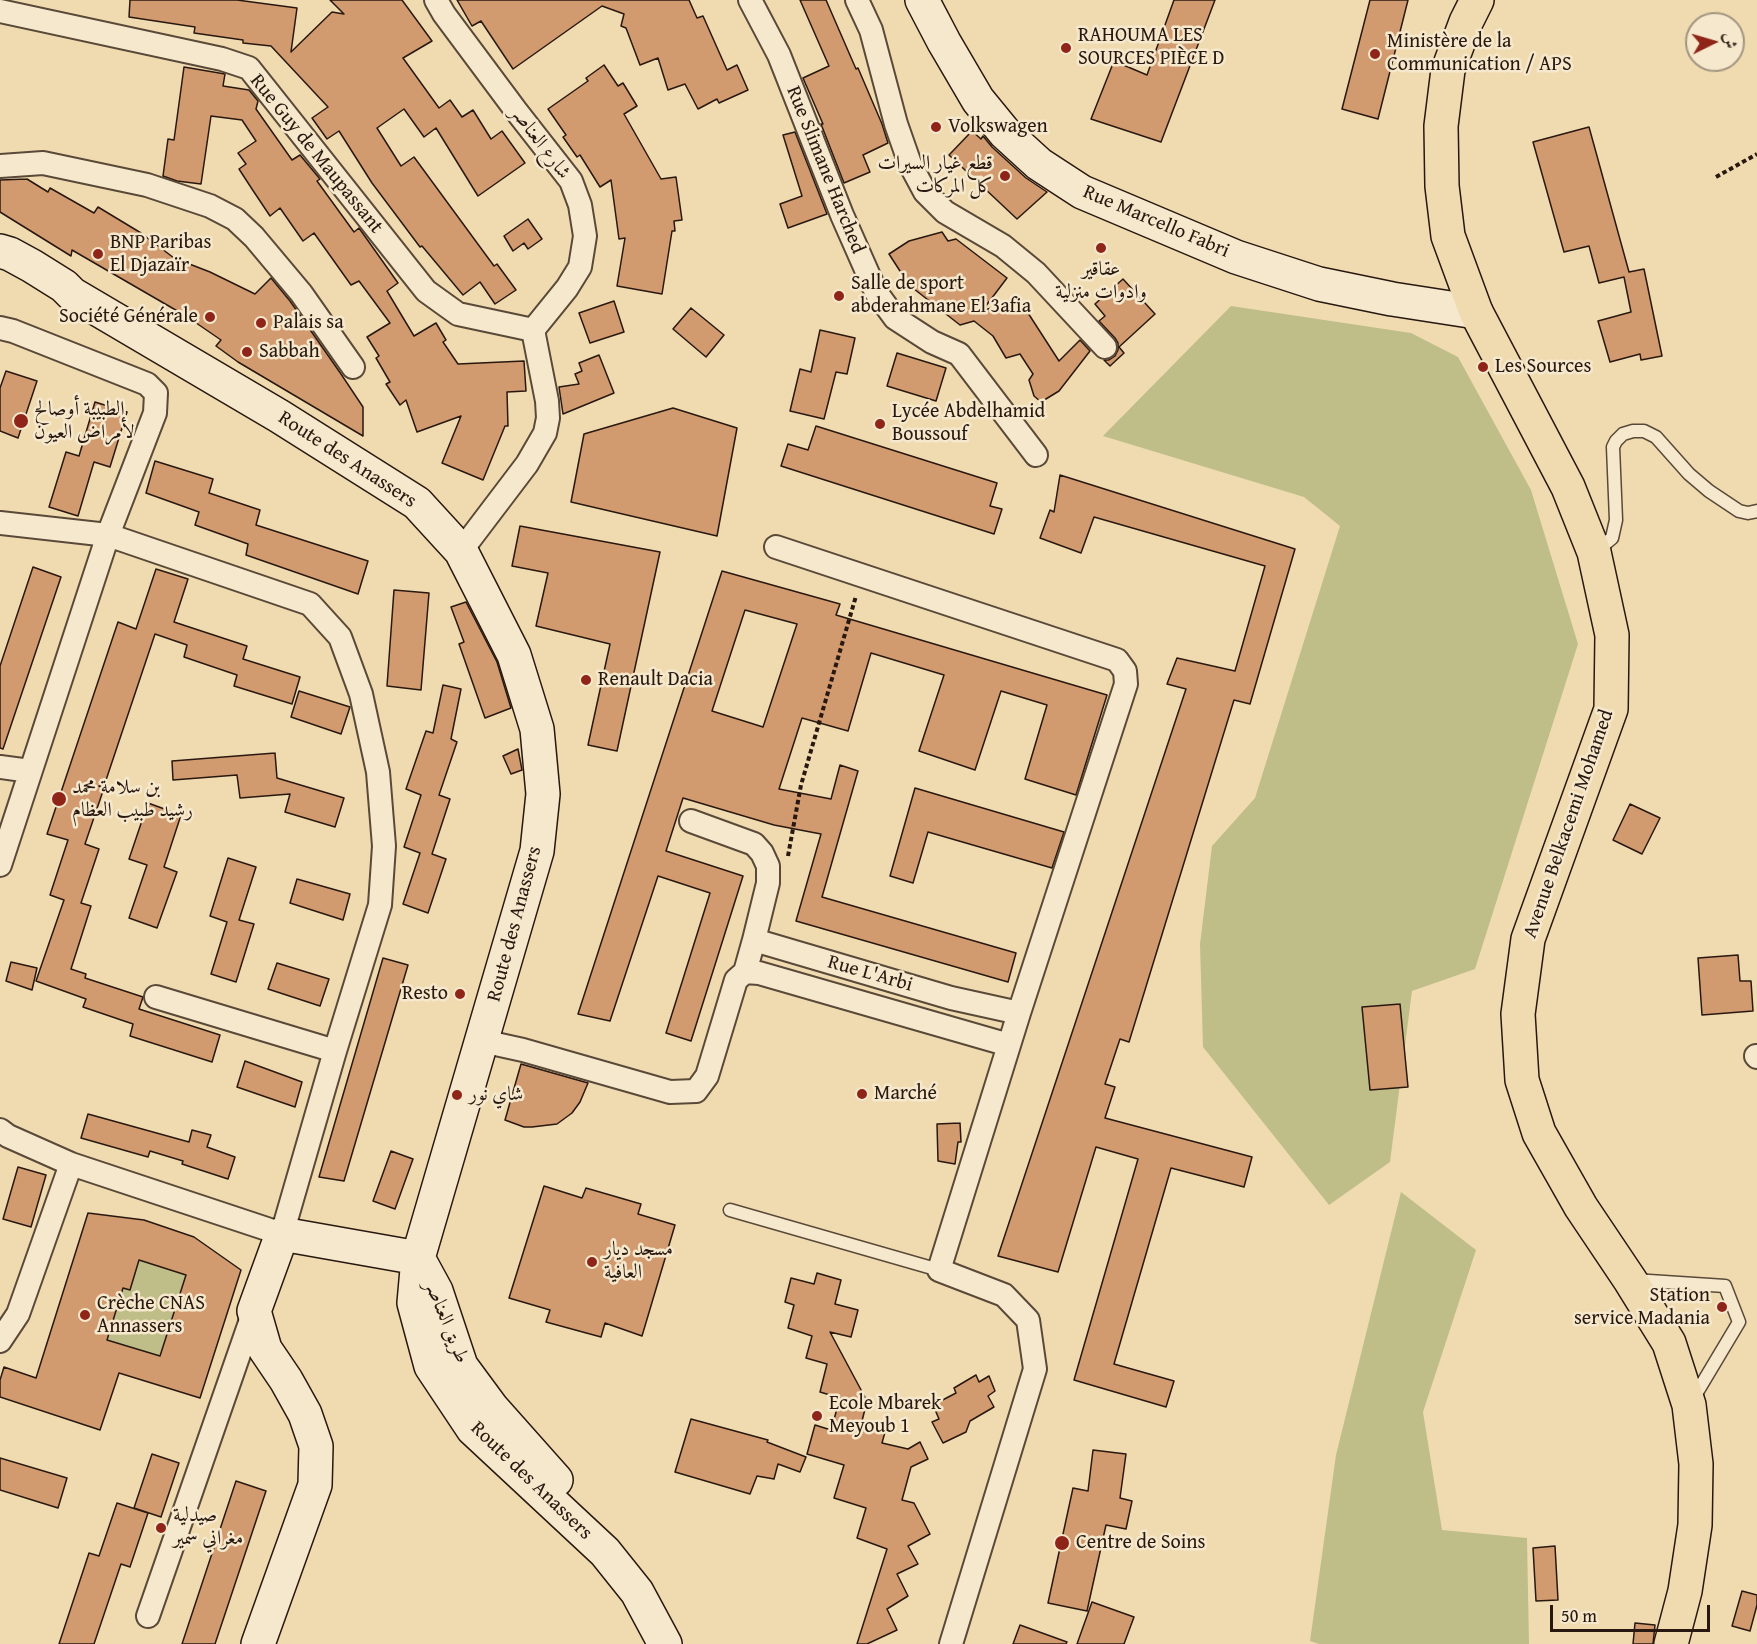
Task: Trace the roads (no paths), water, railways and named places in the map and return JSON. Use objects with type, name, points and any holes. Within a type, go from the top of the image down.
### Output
[{"type":"main road","name":"Rue Marcello Fabri","points":[[922,0],[978,100],[1005,133],[1039,164],[1082,192],[1236,257],[1319,284],[1392,299],[1476,312]]},
{"type":"main road","name":"Avenue Belkacemi Mohamed","points":[[1477,0],[1448,70],[1441,126],[1442,186],[1448,236],[1476,312],[1568,487],[1594,552],[1612,635],[1611,709],[1528,939],[1518,1014],[1522,1080],[1539,1133],[1581,1207],[1669,1343],[1689,1406],[1696,1464],[1695,1525],[1684,1591],[1671,1644]]},
{"type":"main road","name":"Route des Anassers","points":[[3,255],[24,274],[62,292],[72,294],[279,416],[417,503],[461,551],[514,655],[537,729],[543,794],[537,851],[418,1258],[414,1303],[431,1366],[473,1429],[605,1552],[637,1592],[665,1644]]},
{"type":"main road","points":[[258,1644],[315,1485],[316,1446],[305,1414],[265,1349],[254,1311],[282,1234],[418,1258]]},
{"type":"main road","name":"طريق العناصر","points":[[418,1258],[436,1291],[461,1366],[492,1408],[563,1488],[605,1552]]},
{"type":"street","name":"شارع العناصر","points":[[436,0],[517,112],[571,181],[580,205],[585,236],[580,267],[567,288],[533,330]]},
{"type":"street","name":"Rue Slimane Harched","points":[[750,0],[779,55],[842,215],[876,292],[895,318],[932,342],[959,354],[1036,455]]},
{"type":"street","points":[[857,0],[871,30],[896,124],[910,164],[925,192],[945,212],[1003,246],[1036,273],[1105,347]]},
{"type":"street","name":"Rue Guy de Maupassant","points":[[0,11],[222,59],[249,68],[426,291],[458,314],[533,330]]},
{"type":"street","points":[[0,166],[43,163],[147,185],[210,206],[235,219],[254,237],[301,293],[353,367]]},
{"type":"street","points":[[0,328],[13,331],[147,384],[156,393],[155,413],[108,536],[0,865]]},
{"type":"street","points":[[461,551],[527,465],[545,433],[548,418],[547,401],[533,330]]},
{"type":"street","points":[[0,524],[108,536],[310,604],[340,637],[361,694],[378,772],[384,846],[380,905],[282,1234],[71,1164],[8,1136],[0,1130]]},
{"type":"street","points":[[776,547],[1117,660],[1125,671],[1126,684],[1019,1013],[939,1270],[1004,1295],[1028,1320],[1035,1369],[951,1644]]},
{"type":"street","points":[[0,767],[30,771]]},
{"type":"street","points":[[482,1041],[523,1050],[670,1092],[696,1091],[707,1076],[736,980],[745,972],[768,883],[768,866],[762,853],[754,844],[691,821]]},
{"type":"street","name":"Rue L'Arbi","points":[[754,940],[951,998],[1019,1013]]},
{"type":"street","points":[[745,972],[759,973],[1009,1045]]},
{"type":"street","points":[[156,997],[335,1051]]},
{"type":"street","points":[[0,1341],[18,1314],[71,1164]]},
{"type":"street","points":[[148,1616],[254,1311]]},
{"type":"lane","points":[[1594,552],[1612,538],[1616,520],[1613,447],[1623,434],[1633,431],[1644,431],[1656,437],[1689,474],[1739,511],[1748,513],[1757,511]]},
{"type":"lane","points":[[730,1210],[939,1270]]},
{"type":"lane","points":[[1630,1280],[1725,1287],[1739,1322],[1689,1406]]},
{"type":"place","name":"RAHOUMA LES SOURCES PIÈCE D","points":[[1066,48]]},
{"type":"place","name":"Ministère de la Communication / APS","points":[[1375,54]]},
{"type":"place","name":"Volkswagen","points":[[936,127]]},
{"type":"place","name":"قطع غيار السيرات كل المركات","points":[[1005,176]]},
{"type":"place","name":"عقاقير وادوات منزلية","points":[[1101,248]]},
{"type":"place","name":"BNP Paribas El Djazaïr","points":[[98,254]]},
{"type":"place","name":"Salle de sport abderahmane El 3afia","points":[[839,296]]},
{"type":"place","name":"Société Générale","points":[[210,317]]},
{"type":"place","name":"Palais sa","points":[[261,323]]},
{"type":"place","name":"Sabbah","points":[[247,352]]},
{"type":"place","name":"Les Sources","points":[[1483,367]]},
{"type":"place","name":"الطبيبة أوصالح لأمراض العيون","points":[[21,421]]},
{"type":"place","name":"Lycée Abdelhamid Boussouf","points":[[880,424]]},
{"type":"place","name":"Renault Dacia","points":[[586,680]]},
{"type":"place","name":"بن سلامة محمد رشيد طبيب العظام","points":[[59,799]]},
{"type":"place","name":"Resto","points":[[460,994]]},
{"type":"place","name":"Marché","points":[[862,1094]]},
{"type":"place","name":"شاي نور","points":[[457,1095]]},
{"type":"place","name":"مسجد ديار العافية","points":[[592,1262]]},
{"type":"place","name":"Station service Madania","points":[[1722,1307]]},
{"type":"place","name":"Crèche CNAS Annassers","points":[[85,1315]]},
{"type":"place","name":"Ecole Mbarek Meyoub 1","points":[[817,1416]]},
{"type":"place","name":"صيدلية مغراني سمير","points":[[161,1528]]},
{"type":"place","name":"Centre de Soins","points":[[1062,1543]]}]
